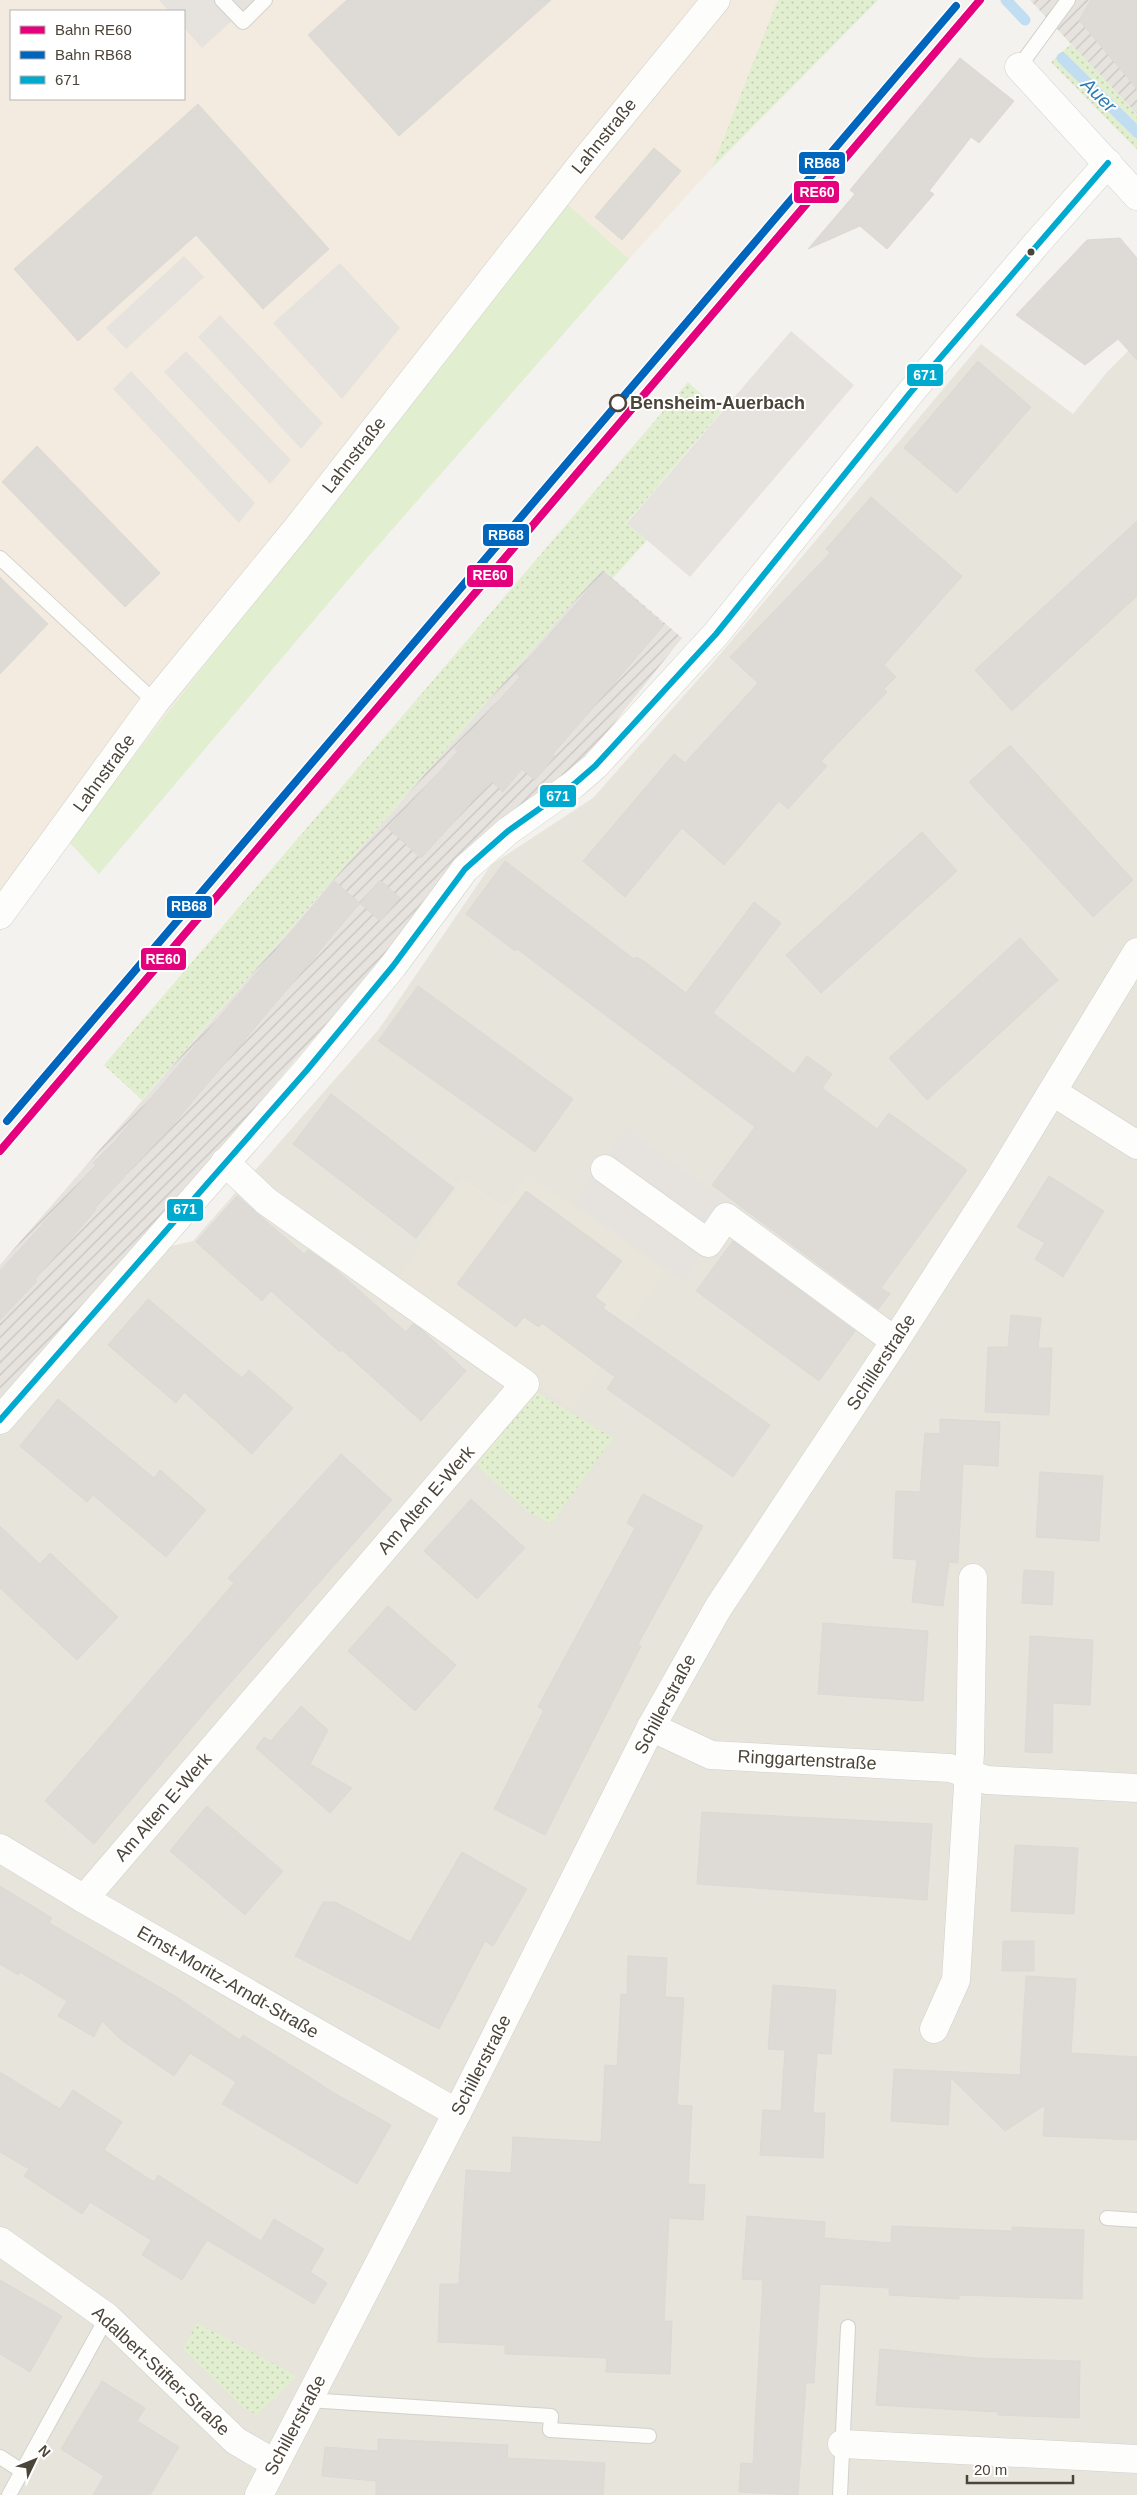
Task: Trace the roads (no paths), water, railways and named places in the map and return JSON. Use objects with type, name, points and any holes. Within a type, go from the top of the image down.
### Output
[{"type":"street","name":"Lahnstraße","points":[[0,915],[155,702],[292,535],[580,165],[716,0]]},
{"type":"street","points":[[1020,67],[1137,196]]},
{"type":"street","points":[[0,1420],[306,1070],[393,966],[465,869],[508,830],[572,785],[595,766],[716,634],[910,393],[1037,242],[1108,163]]},
{"type":"street","name":"Schillerstraße","points":[[259,2495],[457,2114],[651,1727],[718,1608],[895,1342],[1052,1092],[1137,952]]},
{"type":"street","points":[[1052,1092],[1137,1146]]},
{"type":"street","name":"Am Alten E-Werk","points":[[84,1899],[525,1384],[266,1201],[224,1162]]},
{"type":"street","points":[[604,1168],[708,1243],[726,1217],[895,1342]]},
{"type":"street","points":[[934,2029],[956,1980],[968,1774],[974,1578]]},
{"type":"street","name":"Ringgartenstraße","points":[[651,1727],[711,1755],[950,1768],[987,1780],[1137,1788]]},
{"type":"street","name":"Ernst-Moritz-Arndt-Straße","points":[[0,1848],[84,1899],[457,2114]]},
{"type":"street","name":"Adalbert-Stifter-Straße","points":[[0,2241],[107,2317],[236,2441],[274,2463]]},
{"type":"street","points":[[842,2444],[1137,2460]]},
{"type":"lane","points":[[222,0],[243,22],[265,0]]},
{"type":"lane","points":[[1020,67],[1037,40],[1068,0]]},
{"type":"lane","points":[[0,558],[155,702]]},
{"type":"lane","points":[[1107,2218],[1137,2220]]},
{"type":"lane","points":[[9,2495],[107,2317]]},
{"type":"lane","points":[[840,2495],[848,2327]]},
{"type":"lane","points":[[308,2400],[550,2416],[550,2430],[649,2436]]},
{"type":"lane","points":[[0,2456],[22,2471]]},
{"type":"waterway","name":"Auer","points":[[1006,0],[1025,20]]},
{"type":"waterway","name":"Auer","points":[[1062,58],[1137,132]]},
{"type":"rail line","name":"RE60","points":[[0,1151],[980,0]]},
{"type":"rail line","name":"RB68","points":[[7,1121],[956,6]]},
{"type":"place","name":"Bensheim-Auerbach","points":[[618,403]]}]
